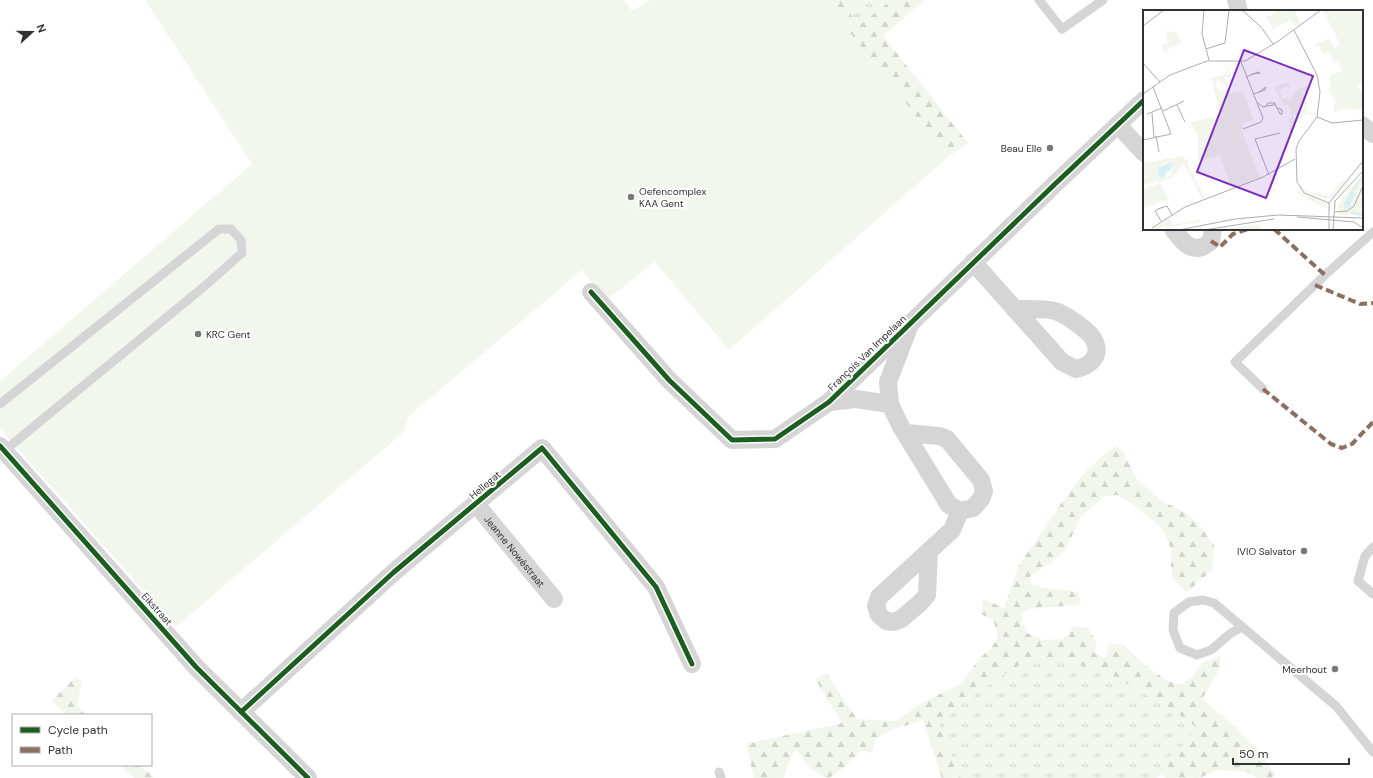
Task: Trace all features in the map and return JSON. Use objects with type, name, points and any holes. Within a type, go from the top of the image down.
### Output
[{"type":"street","points":[[1236,0],[1239,10]]},
{"type":"street","name":"François Van Impelaan","points":[[591,292],[669,380],[732,440],[775,439],[829,402],[973,262],[1143,101]]},
{"type":"street","points":[[1118,125],[1143,152]]},
{"type":"street","points":[[1363,126],[1373,134]]},
{"type":"street","points":[[1174,230],[1184,242],[1191,247],[1202,247],[1211,241],[1213,230]]},
{"type":"street","points":[[973,262],[1014,309]]},
{"type":"street","name":"François Van Impelaan","points":[[911,323],[888,382],[890,404],[949,505],[960,511]]},
{"type":"street","name":"François Van Impelaan","points":[[829,402],[856,399],[890,404]]},
{"type":"street","points":[[906,433],[939,436],[948,439],[981,480],[984,491],[981,499],[973,508],[960,511],[952,530],[929,551]]},
{"type":"street","name":"Eikstraat","points":[[2,448],[196,667],[308,778]]},
{"type":"street","name":"Hellegat","points":[[241,712],[394,572],[542,448],[656,587],[692,664]]},
{"type":"street","name":"Jeanne Nowéstraat","points":[[476,504],[554,599]]},
{"type":"lane","points":[[1041,1],[1062,30],[1103,0]]},
{"type":"lane","points":[[0,404],[219,229],[231,229],[241,240],[242,253],[206,286],[2,448]]},
{"type":"lane","points":[[1263,389],[1235,362],[1325,275],[1373,232]]},
{"type":"lane","points":[[1373,547],[1365,556],[1358,581],[1373,594]]},
{"type":"lane","points":[[1242,627],[1211,650],[1197,655],[1180,648],[1173,630],[1174,613],[1189,602],[1203,600],[1214,604],[1242,627],[1336,706],[1373,752]]},
{"type":"green space","points":[[145,0],[624,0],[632,11],[650,0],[824,0],[948,157],[729,350],[655,262],[606,300],[582,270],[409,416],[404,432],[176,627],[0,429],[0,381],[252,164]]},
{"type":"green space","points":[[824,0],[858,0],[846,9],[860,25],[891,0],[925,0],[883,36],[968,143],[948,157]]},
{"type":"green space","points":[[858,0],[891,0],[860,25],[846,9]]},
{"type":"green space","points":[[1117,446],[1124,453],[1136,478],[1162,501],[1184,512],[1198,523],[1214,545],[1212,570],[1187,592],[1173,580],[1171,549],[1163,529],[1130,502],[1117,495],[1105,496],[1081,516],[1065,551],[1030,576],[1032,586],[1078,592],[1081,603],[1076,605],[1029,609],[1023,612],[1022,620],[1027,633],[1043,640],[1062,639],[1069,634],[1074,626],[1088,628],[1097,644],[1094,653],[1105,658],[1109,645],[1122,644],[1164,679],[1181,685],[1194,675],[1202,663],[1220,656],[1220,669],[1202,699],[1230,722],[1259,751],[1275,775],[1271,778],[1257,778],[1247,772],[1218,770],[1199,778],[1165,778],[1162,774],[1162,763],[1186,743],[1196,727],[1173,710],[1110,674],[1036,655],[1003,675],[937,720],[961,778],[942,778],[923,720],[889,731],[875,740],[872,753],[862,750],[843,768],[829,778],[825,778],[807,765],[796,749],[791,757],[783,778],[754,778],[746,744],[842,723],[815,679],[826,673],[857,719],[895,721],[924,702],[962,683],[979,659],[997,640],[997,631],[993,620],[981,614],[983,599],[1004,608],[1018,567],[1063,501],[1087,470],[1105,454]]},
{"type":"green space","points":[[1036,655],[1110,674],[1173,710],[1196,727],[1186,743],[1162,763],[1162,774],[1156,778],[961,778],[937,720],[1003,675]]},
{"type":"green space","points":[[75,677],[82,681],[77,706],[86,714],[65,714],[52,701]]},
{"type":"green space","points":[[121,766],[141,766],[154,778],[134,778]]},
{"type":"marked path","points":[[1211,241],[1220,247],[1233,234],[1245,230]]},
{"type":"marked path","points":[[1275,230],[1325,275]]},
{"type":"marked path","points":[[1315,285],[1360,304],[1373,303]]},
{"type":"marked path","points":[[1263,389],[1331,444],[1342,448],[1352,444],[1373,422]]},
{"type":"cycle path","points":[[591,292],[669,380],[732,440],[775,439],[829,402],[1143,101]]},
{"type":"cycle path","points":[[0,446],[196,667],[308,778]]},
{"type":"cycle path","points":[[241,712],[394,572],[542,448],[656,587],[692,664]]},
{"type":"place","name":"Beau Elle","points":[[1050,148]]},
{"type":"place","name":"Oefencomplex KAA Gent","points":[[631,197]]},
{"type":"place","name":"KRC Gent","points":[[198,334]]},
{"type":"place","name":"IVIO Salvator","points":[[1304,551]]},
{"type":"place","name":"Meerhout","points":[[1335,669]]}]
